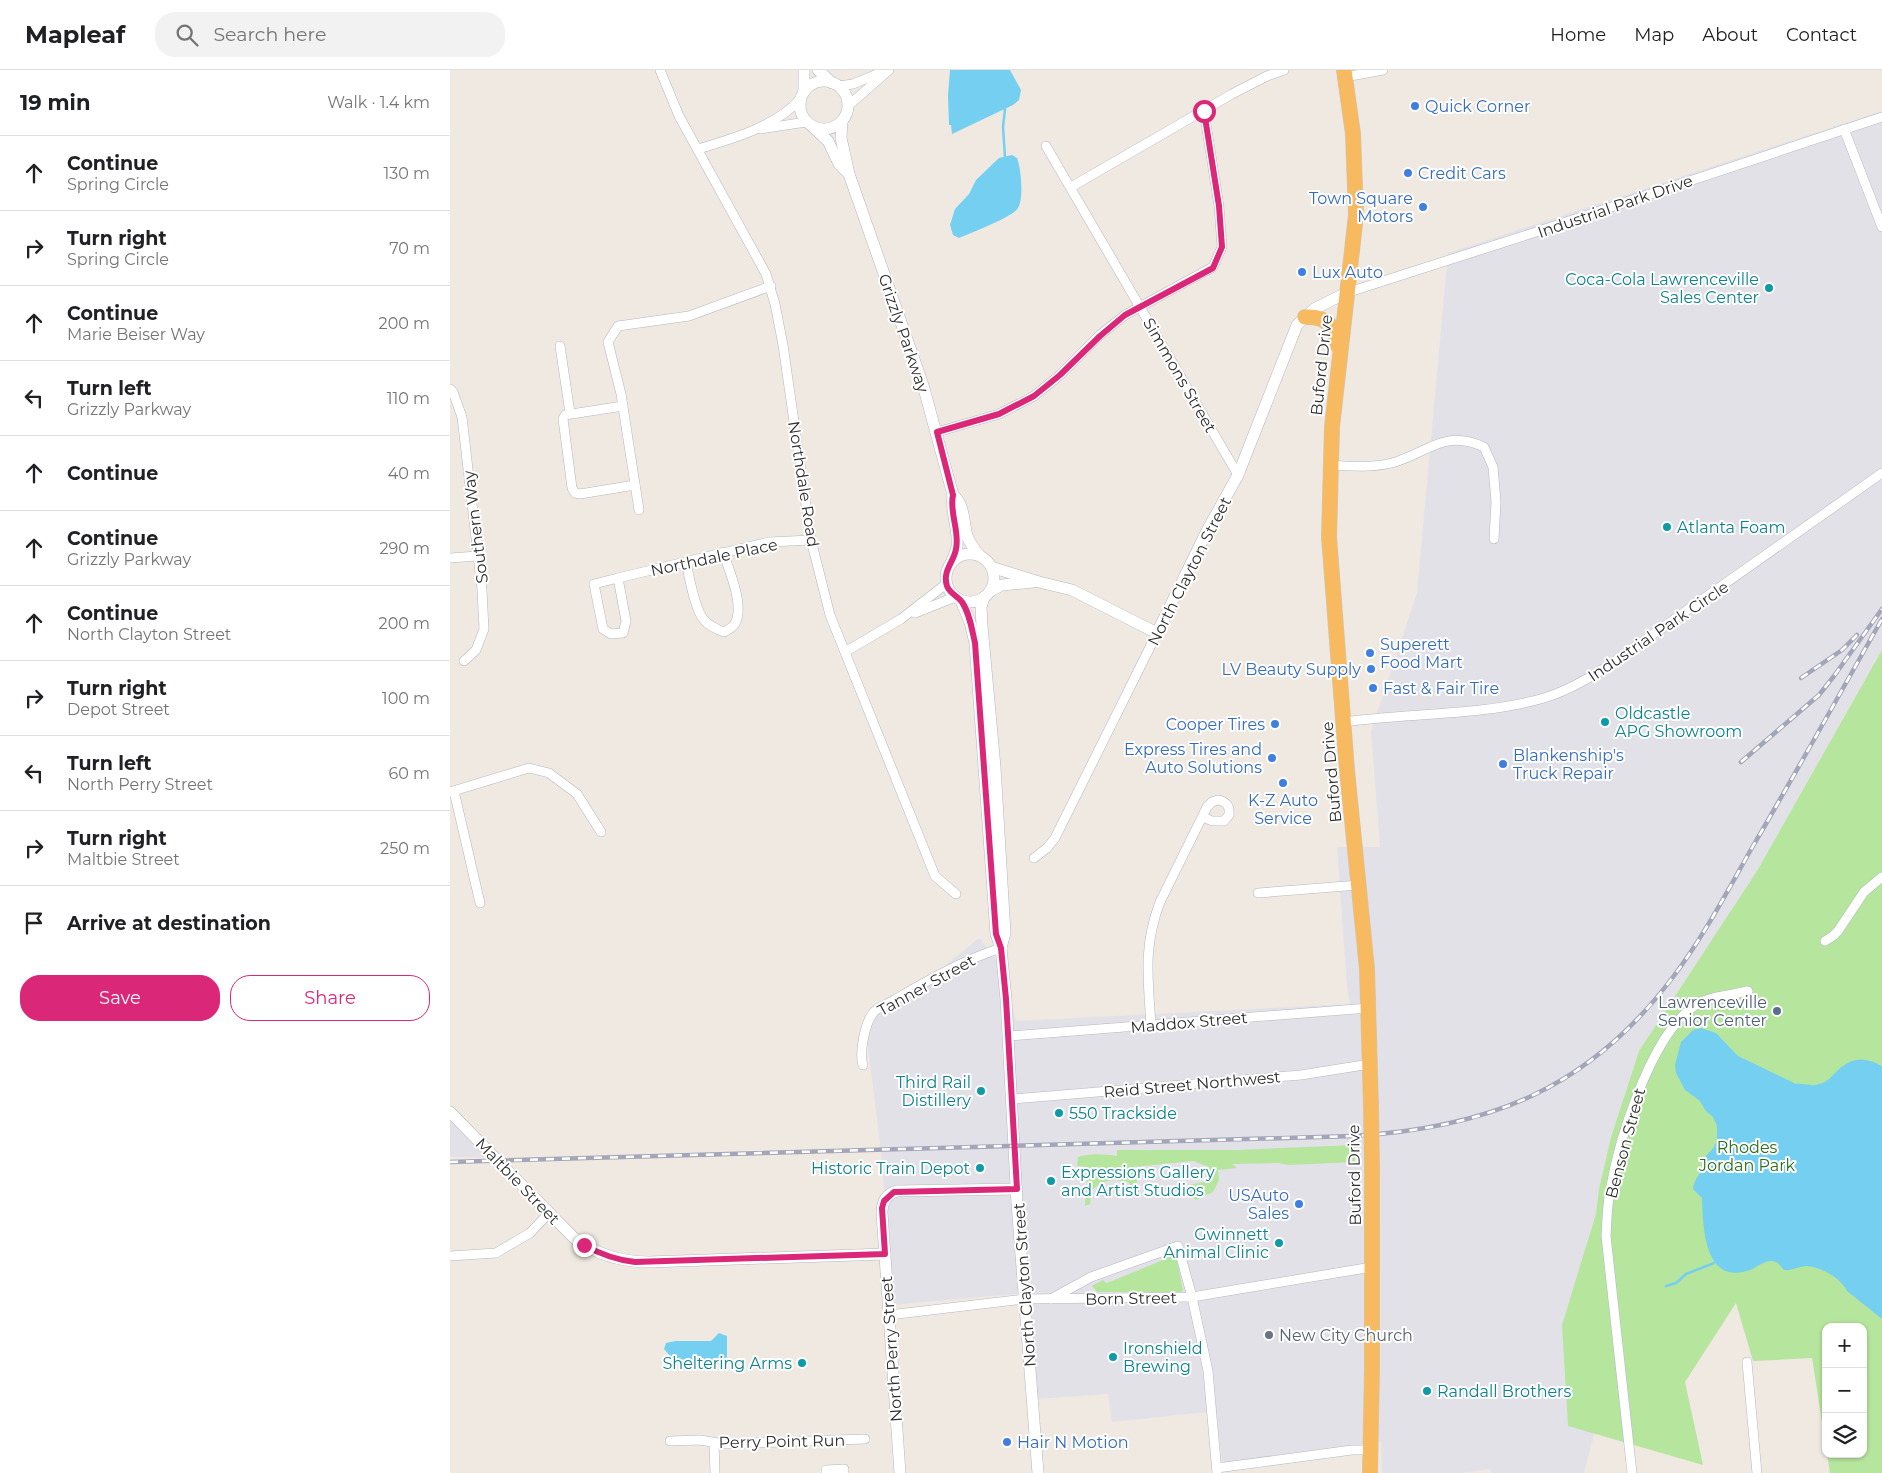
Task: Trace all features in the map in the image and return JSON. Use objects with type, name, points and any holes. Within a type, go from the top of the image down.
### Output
[{"type":"highway","name":"Buford Drive","points":[[1344,74],[1354,134],[1356,215],[1354,248],[1346,293],[1332,427],[1330,465],[1331,569],[1369,1008],[1372,1169],[1370,1473]]},
{"type":"highway","points":[[1305,317],[1316,317],[1329,324],[1336,334],[1340,359]]},
{"type":"street","name":"Northdale Road","points":[[660,70],[679,116],[771,286],[783,346],[811,540],[830,614],[934,876],[956,894]]},
{"type":"street","points":[[804,70],[800,107],[802,115],[809,124],[820,129],[828,129],[842,121],[847,114],[848,106],[844,92],[818,70]]},
{"type":"street","points":[[698,149],[755,130],[790,110],[816,82],[853,84],[888,70]]},
{"type":"street","points":[[848,106],[888,70]]},
{"type":"street","points":[[1071,187],[1267,76],[1284,70]]},
{"type":"street","points":[[1344,74],[1383,70]]},
{"type":"street","points":[[937,432],[999,414],[1034,396],[1060,375],[1100,336],[1125,315],[1213,268],[1222,247],[1219,206],[1204,111]]},
{"type":"street","name":"Industrial Park Drive","points":[[1346,293],[1882,117]]},
{"type":"street","name":"Grizzly Parkway","points":[[842,121],[841,138],[849,174],[906,333],[937,432],[953,495],[951,504],[957,542],[951,562]]},
{"type":"street","points":[[755,130],[809,124]]},
{"type":"street","name":"Grizzly Parkway","points":[[809,124],[828,141],[839,164],[849,174]]},
{"type":"street","points":[[1844,128],[1882,228]]},
{"type":"street","name":"Simmons Street","points":[[1046,146],[1238,476]]},
{"type":"street","points":[[639,510],[623,406],[608,342],[618,326],[689,316],[771,286]]},
{"type":"street","name":"North Clayton Street","points":[[1034,858],[1047,848],[1055,838],[1208,529],[1238,476],[1297,325],[1314,309],[1346,293]]},
{"type":"street","points":[[560,346],[570,413]]},
{"type":"street","name":"Southern Way","points":[[450,390],[453,392],[462,418],[482,590],[484,629],[476,650],[464,661]]},
{"type":"street","points":[[623,406],[565,415],[563,419],[572,488],[575,493],[580,494],[636,486]]},
{"type":"street","points":[[1330,465],[1364,466],[1391,463],[1448,440],[1468,440],[1484,447],[1493,468],[1496,502],[1494,540]]},
{"type":"street","name":"Industrial Park Circle","points":[[1344,722],[1506,706],[1544,698],[1572,687],[1608,666],[1882,473]]},
{"type":"street","name":"Grizzly Parkway","points":[[953,495],[960,501],[968,536],[971,544],[980,556]]},
{"type":"street","name":"Northdale Place","points":[[618,578],[626,621],[623,632],[611,634],[603,628],[594,584],[618,578],[686,562],[723,552],[768,542],[811,540]]},
{"type":"street","points":[[686,562],[702,618],[711,627],[724,632],[733,626],[739,612],[723,552]]},
{"type":"street","points":[[1001,948],[996,934],[975,643],[970,622],[958,599],[946,584],[947,569],[951,562],[964,554],[980,556],[991,566],[1039,582],[1072,590],[1157,633]]},
{"type":"street","points":[[450,558],[477,556]]},
{"type":"street","points":[[991,566],[994,579],[982,607],[982,626],[1005,933],[1001,948]]},
{"type":"street","points":[[902,619],[958,599],[977,601],[1002,585],[1039,582]]},
{"type":"street","points":[[845,652],[902,619],[946,584]]},
{"type":"street","points":[[480,904],[452,791],[529,768],[549,773],[577,794],[601,832]]},
{"type":"street","points":[[1151,1024],[1147,962],[1151,928],[1160,902],[1202,817]]},
{"type":"street","points":[[1825,941],[1838,931],[1864,892],[1882,877]]},
{"type":"street","points":[[1258,894],[1359,885]]},
{"type":"street","name":"North Clayton Street","points":[[1001,948],[1009,1036],[1017,1189],[1038,1473]]},
{"type":"street","name":"Tanner Street","points":[[863,1065],[860,1058],[866,1027],[874,1012],[952,968],[982,954],[1001,948]]},
{"type":"street","name":"Benson Street","points":[[1632,1473],[1606,1236],[1613,1174],[1640,1085],[1655,1055],[1676,1023],[1699,1003],[1748,991]]},
{"type":"street","name":"Maddox Street","points":[[1009,1036],[1369,1008]]},
{"type":"street","name":"Reid Street Northwest","points":[[1013,1098],[1301,1075],[1370,1064]]},
{"type":"street","name":"Maltbie Street","points":[[450,1112],[574,1238],[595,1252],[635,1262],[885,1254]]},
{"type":"street","name":"North Perry Street","points":[[900,1473],[882,1208],[884,1201],[888,1196],[897,1191],[1017,1189]]},
{"type":"street","points":[[450,1256],[496,1253],[530,1233],[549,1213]]},
{"type":"street","points":[[1051,1299],[1090,1277],[1178,1246],[1192,1297],[1208,1371],[1217,1471],[1352,1450],[1370,1450]]},
{"type":"street","name":"Born Street","points":[[889,1315],[1025,1299],[1192,1297],[1372,1267]]},
{"type":"street","points":[[1747,1362],[1757,1473]]},
{"type":"street","name":"Perry Point Run","points":[[670,1441],[700,1440],[724,1444],[865,1439]]},
{"type":"street","points":[[714,1443],[715,1473]]},
{"type":"street","points":[[826,1473],[826,1470],[844,1469],[844,1473]]},
{"type":"shaded area","points":[[1882,111],[1882,650],[1757,871],[1639,1051],[1611,1137],[1599,1189],[1599,1282],[1594,1435],[1584,1473],[1491,1473],[1490,1469],[1461,1473],[1382,1473],[1381,1442],[1222,1462],[1216,1411],[1112,1422],[1108,1394],[1036,1399],[1025,1293],[892,1305],[881,1151],[864,1016],[921,985],[979,938],[1000,964],[1016,1021],[1350,1004],[1347,987],[1337,847],[1380,847],[1371,731],[1417,593],[1448,253]]},
{"type":"shaded area","points":[[450,1119],[487,1157],[450,1157]]},
{"type":"green space","name":"Rhodes Jordan Park","points":[[1882,650],[1882,1473],[1830,1473],[1828,1458],[1867,1458],[1867,1323],[1822,1323],[1822,1422],[1812,1358],[1753,1361],[1736,1303],[1685,1382],[1703,1465],[1568,1426],[1562,1325],[1596,1214],[1599,1189],[1611,1137],[1639,1051],[1757,871]]},
{"type":"green space","points":[[1355,1145],[1355,1162],[1289,1165],[1278,1163],[1232,1164],[1237,1168],[1218,1170],[1219,1180],[1213,1192],[1196,1200],[1183,1191],[1190,1188],[1189,1185],[1209,1181],[1209,1167],[1193,1161],[1134,1167],[1138,1194],[1128,1182],[1109,1181],[1092,1190],[1090,1204],[1085,1206],[1088,1167],[1077,1166],[1078,1157],[1098,1154],[1117,1156],[1117,1150],[1237,1150]]},
{"type":"green space","points":[[1172,1254],[1177,1260],[1183,1290],[1181,1292],[1097,1292],[1092,1286],[1103,1280],[1107,1283],[1163,1260],[1161,1257]]},
{"type":"water","points":[[950,70],[1010,70],[1021,90],[1019,100],[1013,105],[952,134],[951,125],[949,125],[948,95]]},
{"type":"water","points":[[1012,155],[1017,158],[1021,176],[1021,197],[1018,208],[1008,216],[959,238],[953,235],[950,225],[955,209],[969,194],[976,180],[999,158]]},
{"type":"water","points":[[1701,1028],[1716,1033],[1738,1056],[1796,1084],[1814,1085],[1822,1083],[1852,1061],[1869,1061],[1882,1066],[1882,1319],[1847,1291],[1830,1274],[1818,1268],[1807,1266],[1784,1270],[1777,1263],[1769,1261],[1750,1270],[1735,1273],[1723,1270],[1715,1262],[1705,1238],[1702,1198],[1693,1189],[1706,1161],[1706,1156],[1717,1140],[1717,1126],[1713,1117],[1705,1110],[1700,1101],[1685,1090],[1676,1073],[1675,1065],[1681,1042],[1693,1030]]},
{"type":"water","points":[[719,1333],[727,1336],[727,1357],[718,1364],[672,1358],[664,1349],[666,1343],[676,1341],[711,1341]]},
{"type":"waterway","points":[[1005,109],[1003,127],[1005,157]]},
{"type":"waterway","points":[[1666,1286],[1676,1283],[1686,1274],[1714,1263]]},
{"type":"railway","points":[[1741,762],[1819,695],[1882,609]]},
{"type":"railway","points":[[450,1162],[1353,1136],[1449,1124],[1492,1112],[1532,1096],[1571,1074],[1607,1048],[1641,1016],[1673,977],[1715,913],[1882,619]]},
{"type":"railway","points":[[1801,678],[1842,650],[1857,635]]},
{"type":"place","name":"Quick Corner","points":[[1415,106]]},
{"type":"place","name":"Credit Cars","points":[[1408,173]]},
{"type":"place","name":"Town Square Motors","points":[[1423,207]]},
{"type":"place","name":"Lux Auto","points":[[1302,272]]},
{"type":"place","name":"Coca-Cola Lawrenceville Sales Center","points":[[1769,288]]},
{"type":"place","name":"Atlanta Foam","points":[[1667,527]]},
{"type":"place","name":"Superett Food Mart","points":[[1370,653]]},
{"type":"place","name":"LV Beauty Supply","points":[[1371,669]]},
{"type":"place","name":"Fast & Fair Tire","points":[[1373,688]]},
{"type":"place","name":"Oldcastle APG Showroom","points":[[1605,722]]},
{"type":"place","name":"Cooper Tires","points":[[1275,724]]},
{"type":"place","name":"Express Tires and Auto Solutions","points":[[1272,758]]},
{"type":"place","name":"Blankenship's Truck Repair","points":[[1503,764]]},
{"type":"place","name":"K-Z Auto Service","points":[[1283,783]]},
{"type":"place","name":"Lawrenceville Senior Center","points":[[1777,1011]]},
{"type":"place","name":"Third Rail Distillery","points":[[981,1091]]},
{"type":"place","name":"550 Trackside","points":[[1059,1113]]},
{"type":"place","name":"Historic Train Depot","points":[[980,1168]]},
{"type":"place","name":"Expressions Gallery and Artist Studios","points":[[1051,1181]]},
{"type":"place","name":"USAuto Sales","points":[[1299,1204]]},
{"type":"place","name":"Gwinnett Animal Clinic","points":[[1279,1243]]},
{"type":"place","name":"New City Church","points":[[1269,1335]]},
{"type":"place","name":"Ironshield Brewing","points":[[1113,1357]]},
{"type":"place","name":"Sheltering Arms","points":[[802,1363]]},
{"type":"place","name":"Randall Brothers","points":[[1427,1391]]},
{"type":"place","name":"Hair N Motion","points":[[1007,1442]]},
{"type":"route","points":[[584,1245],[595,1252],[635,1262],[885,1254],[882,1208],[884,1201],[894,1192],[1017,1189],[1006,999],[1001,948],[996,934],[975,643],[970,622],[961,601],[949,591],[946,584],[947,569],[956,549],[957,537],[951,504],[953,495],[937,432],[999,414],[1034,396],[1060,375],[1100,336],[1125,315],[1213,268],[1222,247],[1219,206],[1204,111]]}]
